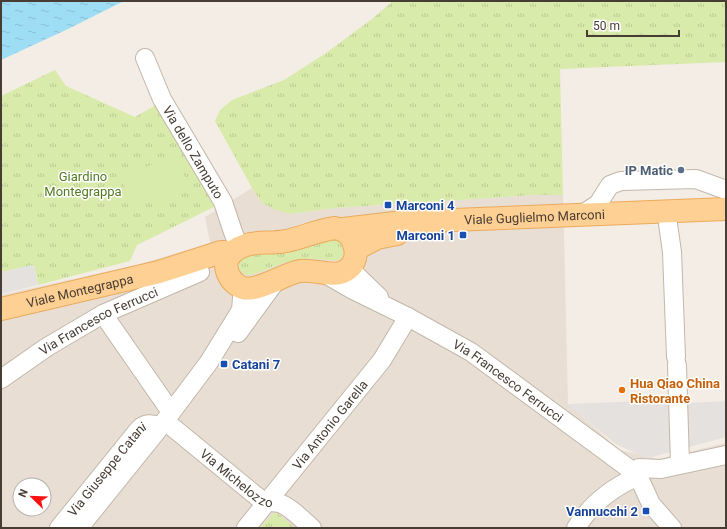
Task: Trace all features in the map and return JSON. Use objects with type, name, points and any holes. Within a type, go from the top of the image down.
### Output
[{"type":"main road","name":"Viale Guglielmo Marconi","points":[[343,230],[403,222],[726,209]]},
{"type":"main road","name":"Viale Guglielmo Marconi","points":[[353,258],[377,238],[392,234],[726,222]]},
{"type":"main road","points":[[159,272],[200,272],[233,257],[250,244],[286,241],[327,229],[335,228],[343,230],[354,240],[353,258],[344,272],[335,274],[300,271],[278,278],[255,288],[242,288],[233,281],[233,257]]},
{"type":"main road","points":[[159,272],[221,252],[233,257]]},
{"type":"main road","name":"Viale Montegrappa","points":[[1,309],[159,272]]},
{"type":"street","name":"Via dello Zamputo","points":[[145,58],[162,100],[222,202],[233,232],[233,257]]},
{"type":"street","points":[[581,215],[598,204],[610,185],[621,181],[696,179],[726,190]]},
{"type":"street","points":[[668,224],[672,252],[680,464]]},
{"type":"street","points":[[353,258],[354,273],[402,314]]},
{"type":"street","name":"Via Francesco Ferrucci","points":[[1,379],[47,347],[103,314],[200,272]]},
{"type":"street","points":[[322,272],[353,290],[402,314]]},
{"type":"street","points":[[210,362],[224,352],[278,278]]},
{"type":"street","points":[[210,362],[241,310],[242,288]]},
{"type":"street","name":"Via Michelozzo","points":[[103,314],[166,420],[260,500],[267,503],[279,502],[312,528]]},
{"type":"street","name":"Via Francesco Ferrucci","points":[[402,314],[471,352],[615,458],[643,473]]},
{"type":"street","name":"Via Antonio Garella","points":[[246,528],[382,360],[402,314]]},
{"type":"street","name":"Via Giuseppe Catani","points":[[79,528],[166,420],[210,362]]},
{"type":"street","name":"Via Giuseppe Catani","points":[[58,528],[143,425],[166,420]]},
{"type":"street","points":[[576,528],[590,510],[608,493],[643,473],[726,455]]},
{"type":"street","points":[[643,473],[651,504],[672,528]]},
{"type":"shaded area","points":[[252,188],[262,203],[290,214],[335,208],[535,195],[563,195],[568,404],[620,450],[658,459],[726,443],[726,528],[1,528],[1,295],[140,264],[210,243],[205,217]]},
{"type":"shaded area","points":[[663,251],[681,251],[687,403],[726,401],[726,437],[652,457],[641,456],[616,444],[567,404],[669,400]]},
{"type":"shaded area","points":[[34,265],[38,285],[1,294],[1,272]]},
{"type":"green space","points":[[393,1],[726,1],[726,62],[560,69],[563,195],[535,195],[335,208],[290,214],[276,210],[262,203],[252,188],[215,121],[220,110],[232,100],[284,80],[326,53],[372,19]]},
{"type":"green space","name":"Giardino Montegrappa","points":[[55,70],[66,86],[135,117],[156,105],[218,205],[137,245],[130,261],[38,285],[34,265],[1,272],[1,96]]},
{"type":"green space","points":[[176,155],[189,187],[133,209],[121,177]]},
{"type":"green space","points":[[330,239],[339,241],[342,245],[343,255],[339,260],[297,260],[283,263],[249,275],[245,275],[240,271],[239,264],[243,256]]},
{"type":"green space","points":[[274,513],[277,513],[295,528],[260,528]]},
{"type":"water","points":[[124,1],[1,60],[1,2]]},
{"type":"place","name":"IP Matic","points":[[681,170]]},
{"type":"place","name":"Marconi 4","points":[[388,205]]},
{"type":"place","name":"Marconi 1","points":[[463,235]]},
{"type":"place","name":"Catani 7","points":[[224,364]]},
{"type":"place","name":"Hua Qiao China Ristorante","points":[[622,390]]},
{"type":"place","name":"Vannucchi 2","points":[[646,511]]}]
